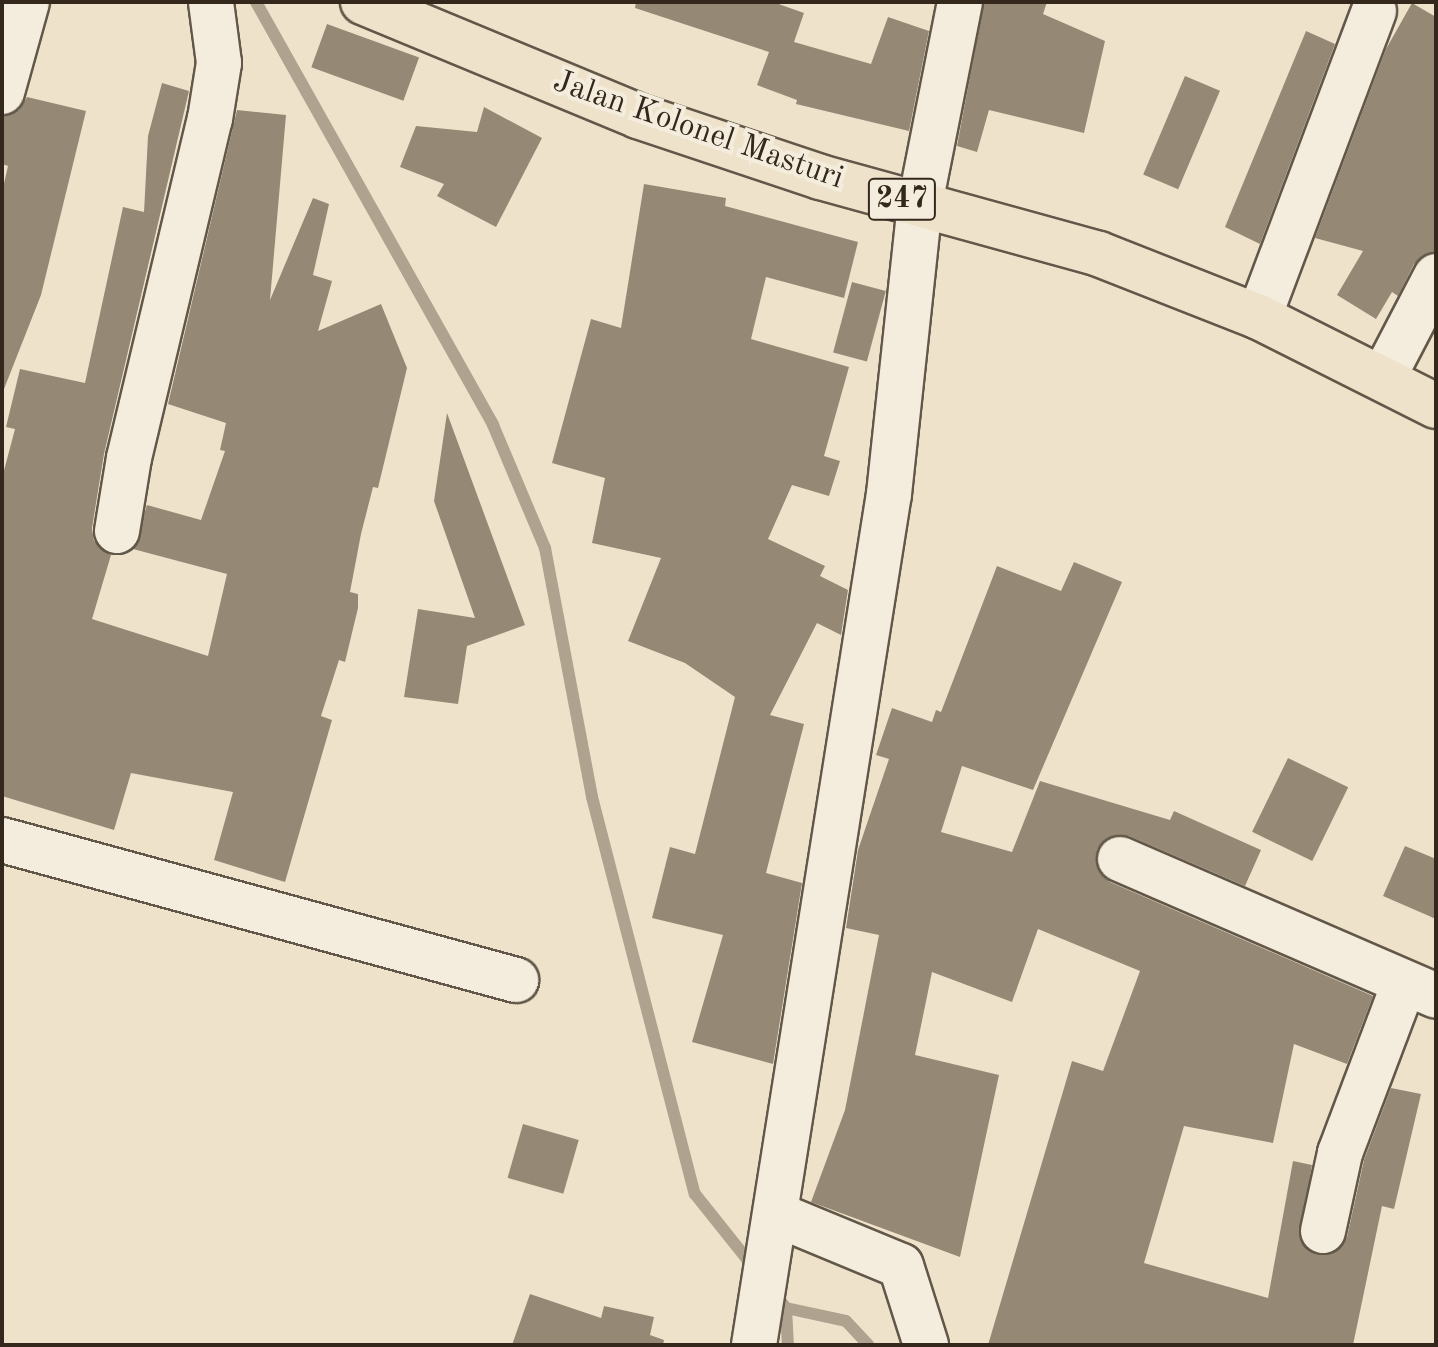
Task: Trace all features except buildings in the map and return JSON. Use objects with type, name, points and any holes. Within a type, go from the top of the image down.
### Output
[{"type":"main road","name":"Jalan Kolonel Masturi","points":[[363,2],[638,116],[920,204],[1099,254],[1259,317],[1436,406]]},
{"type":"street","points":[[2,92],[27,2]]},
{"type":"street","points":[[117,531],[129,458],[210,119],[219,63],[211,2]]},
{"type":"street","points":[[756,1336],[778,1215],[889,494],[920,204],[960,2]]},
{"type":"street","points":[[1259,317],[1374,11]]},
{"type":"street","points":[[1383,378],[1436,276]]},
{"type":"street","points":[[2,840],[516,980]]},
{"type":"street","points":[[1120,859],[1420,990],[1340,1153],[1323,1231]]},
{"type":"street","points":[[778,1215],[901,1266],[926,1345]]},
{"type":"waterway","points":[[256,2],[493,425],[545,548],[592,797],[695,1194],[754,1268]]},
{"type":"waterway","points":[[773,1291],[786,1308],[788,1345]]},
{"type":"waterway","points":[[786,1308],[846,1321],[868,1345]]}]
